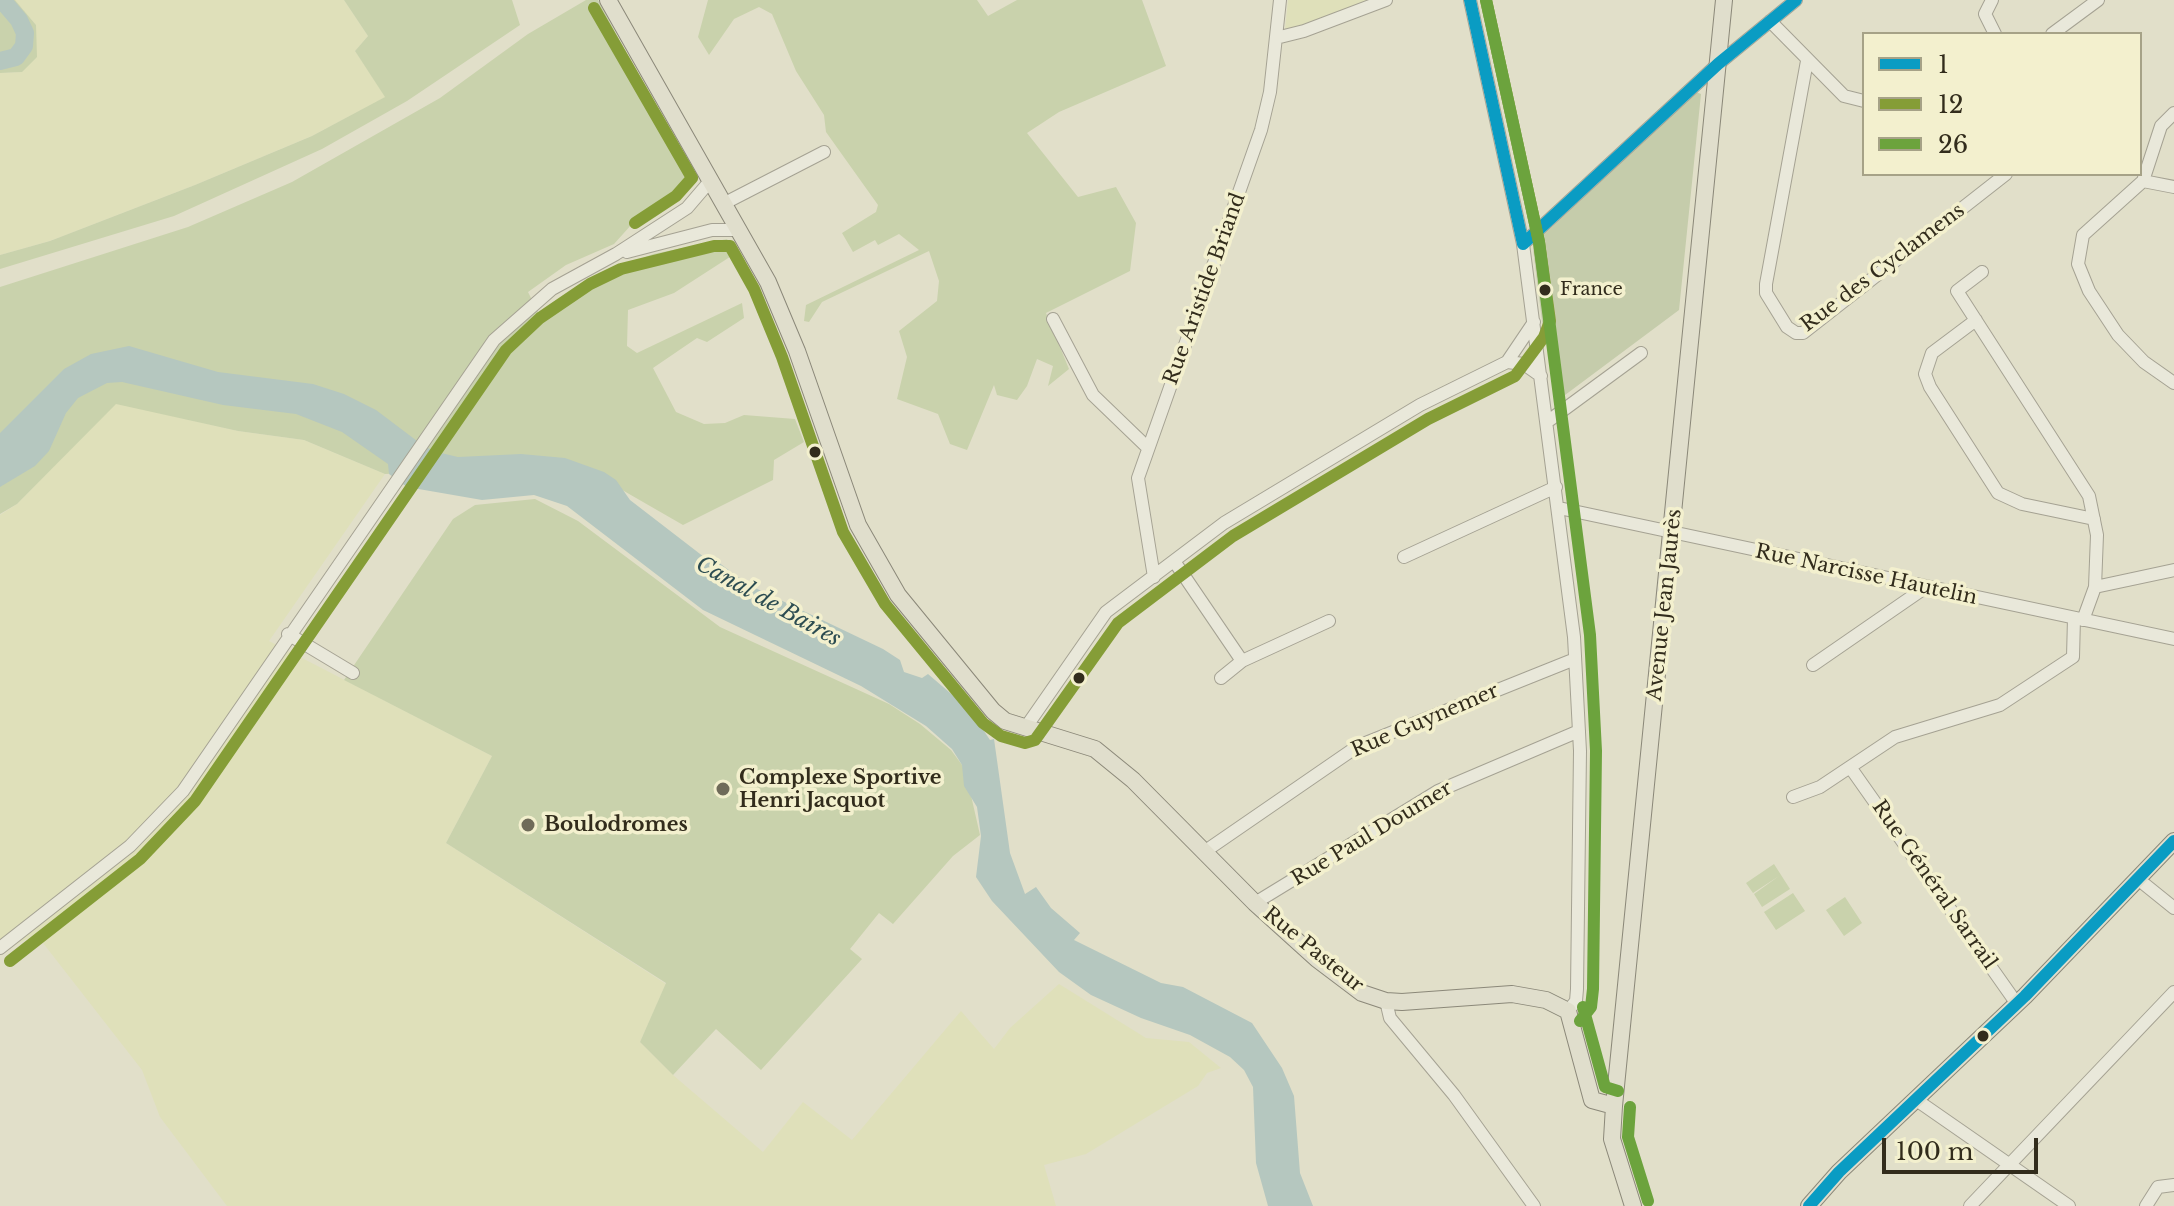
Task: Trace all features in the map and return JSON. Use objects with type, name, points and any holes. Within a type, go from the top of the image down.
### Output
[{"type":"main road","points":[[608,0],[739,230]]},
{"type":"main road","name":"Avenue Jean Jaurès","points":[[1633,1206],[1612,1139],[1614,1106],[1724,0]]},
{"type":"main road","name":"Rue Pasteur","points":[[739,230],[768,282],[797,351],[858,525],[904,603],[993,711],[1005,721],[1095,749],[1133,780],[1255,903],[1317,959],[1362,993],[1386,1001],[1512,994],[1546,1000],[1568,1011]]},
{"type":"main road","points":[[1809,1206],[1839,1172],[2017,1004],[2174,841]]},
{"type":"main road","points":[[1568,1011],[1592,1100],[1614,1106]]},
{"type":"street","name":"Rue Aristide Briand","points":[[1154,577],[1138,487],[1148,448],[1261,130],[1280,0]]},
{"type":"street","points":[[1276,38],[1304,31],[1386,0]]},
{"type":"street","points":[[1470,0],[1523,244],[1559,508],[1575,659],[1579,731],[1576,1001],[1568,1011]]},
{"type":"street","points":[[1523,244],[1718,64],[1796,0]]},
{"type":"street","points":[[1992,0],[1985,14],[1994,32]]},
{"type":"street","points":[[2055,32],[2098,0]]},
{"type":"street","points":[[1770,21],[1844,96],[1862,100]]},
{"type":"street","name":"Rue des Cyclamens","points":[[1807,61],[1766,284],[1766,293],[1787,327],[1796,333],[1803,333],[2003,176]]},
{"type":"street","points":[[2174,113],[2161,126],[2143,181],[2083,235],[2078,264],[2089,291],[2118,335],[2144,362],[2174,383]]},
{"type":"street","points":[[725,203],[824,152]]},
{"type":"street","points":[[0,948],[130,846],[183,791],[288,634],[494,340],[552,289],[616,254],[687,208],[711,180]]},
{"type":"street","points":[[2143,181],[2174,186]]},
{"type":"street","points":[[616,254],[712,230],[739,230]]},
{"type":"street","points":[[1793,797],[1820,787],[1895,737],[2000,705],[2073,657],[2079,619],[2095,587],[2097,535],[2089,496],[1957,291],[1982,272]]},
{"type":"street","points":[[1053,319],[1093,395],[1148,448]]},
{"type":"street","points":[[1976,320],[1932,353],[1925,374],[1930,387],[1998,493],[2022,504],[2094,519]]},
{"type":"street","points":[[1026,727],[1106,612],[1224,523],[1420,405],[1507,362],[1534,322]]},
{"type":"street","points":[[1547,422],[1641,353]]},
{"type":"street","points":[[1507,362],[1524,364],[1541,376]]},
{"type":"street","points":[[1404,557],[1556,487]]},
{"type":"street","name":"Rue Narcisse Hautelin","points":[[1559,508],[2174,639]]},
{"type":"street","points":[[1174,561],[1242,661]]},
{"type":"street","points":[[2095,587],[2174,570]]},
{"type":"street","points":[[1813,665],[1926,587]]},
{"type":"street","points":[[1221,678],[1242,661],[1329,621]]},
{"type":"street","points":[[288,634],[353,673]]},
{"type":"street","name":"Rue Guynemer","points":[[1204,852],[1358,746],[1575,659]]},
{"type":"street","name":"Rue Paul Doumer","points":[[1255,903],[1438,791],[1579,731]]},
{"type":"street","name":"Rue Général Sarrail","points":[[1850,767],[2017,1004]]},
{"type":"street","points":[[2138,879],[2173,905]]},
{"type":"street","points":[[1970,1206],[2174,992]]},
{"type":"street","points":[[1386,1001],[1390,1018],[1454,1095],[1534,1206]]},
{"type":"street","points":[[1915,1099],[2069,1206]]},
{"type":"street","points":[[2146,1206],[2158,1187],[2174,1185]]},
{"type":"green space","points":[[0,0],[15,0],[36,25],[37,57],[22,72],[0,73]]},
{"type":"green space","points":[[15,0],[344,0],[368,36],[355,51],[386,97],[312,136],[195,185],[50,241],[0,255],[0,73],[22,72],[36,25]]},
{"type":"green space","points":[[344,0],[512,0],[520,25],[407,101],[322,149],[174,216],[0,269],[0,255],[50,241],[195,185],[312,136],[385,97],[355,51],[368,36]]},
{"type":"green space","points":[[586,0],[598,0],[691,173],[688,186],[641,214],[614,244],[566,265],[528,292],[539,314],[590,279],[653,254],[727,239],[736,253],[674,293],[628,310],[627,346],[637,353],[742,303],[744,318],[707,342],[697,338],[653,368],[676,412],[704,424],[725,423],[744,415],[795,419],[804,442],[774,460],[773,480],[683,525],[577,464],[385,474],[304,440],[238,431],[116,404],[17,504],[0,514],[0,287],[188,227],[292,182],[440,98],[528,34]]},
{"type":"green space","points":[[708,0],[977,0],[988,16],[1017,0],[1142,0],[1166,66],[1059,112],[1027,133],[1078,197],[1116,187],[1136,223],[1130,271],[1046,313],[1069,369],[1048,386],[1053,366],[1037,359],[1027,386],[1017,400],[997,395],[994,385],[967,450],[950,444],[938,414],[897,399],[907,357],[899,331],[937,301],[939,281],[929,251],[822,302],[809,322],[804,321],[806,305],[919,250],[899,234],[878,245],[875,240],[853,252],[842,233],[876,212],[878,205],[826,132],[824,115],[796,71],[772,14],[759,7],[734,19],[709,55],[698,37]]},
{"type":"green space","points":[[1288,0],[1371,0],[1314,23],[1285,29]]},
{"type":"green space","points":[[1696,92],[1701,94],[1679,310],[1561,398],[1556,396],[1552,365],[1559,360],[1557,349],[1544,337],[1533,249],[1536,242]]},
{"type":"green space","points":[[116,403],[238,431],[304,440],[385,474],[269,641],[492,756],[446,843],[666,984],[640,1042],[673,1075],[763,1152],[803,1102],[852,1140],[961,1011],[994,1049],[1010,1028],[1059,984],[1146,1038],[1189,1042],[1221,1068],[1207,1073],[1198,1086],[1086,1154],[1044,1165],[1056,1206],[227,1206],[160,1117],[142,1070],[36,934],[0,953],[0,515],[17,504]]},
{"type":"green space","name":"Complexe Sportive Henri Jacquot","points":[[535,499],[578,521],[720,627],[889,704],[920,724],[951,750],[965,769],[980,835],[953,856],[893,924],[879,913],[850,949],[862,959],[761,1070],[716,1029],[673,1075],[640,1042],[666,983],[446,843],[492,756],[344,680],[453,519],[475,505]]},
{"type":"green space","points":[[1774,864],[1790,889],[1762,907],[1754,894],[1779,876],[1753,893],[1746,883]]},
{"type":"green space","points":[[1793,893],[1805,911],[1776,930],[1764,912]]},
{"type":"green space","points":[[1845,897],[1862,923],[1844,936],[1826,910]]},
{"type":"water","name":"Canal de Baires","points":[[129,346],[218,372],[313,384],[344,394],[376,410],[425,447],[441,453],[458,457],[521,454],[565,458],[604,472],[616,480],[630,500],[704,557],[718,562],[749,585],[883,649],[900,660],[904,672],[922,678],[928,674],[970,710],[990,740],[994,739],[1010,853],[1025,894],[1036,887],[1051,908],[1080,933],[1074,940],[1161,983],[1183,987],[1252,1023],[1282,1068],[1294,1096],[1300,1173],[1313,1206],[1268,1206],[1256,1163],[1253,1087],[1244,1070],[1230,1057],[1190,1035],[1141,1018],[1091,995],[1059,972],[992,901],[976,877],[981,836],[977,807],[964,786],[962,765],[952,749],[926,726],[861,686],[703,610],[567,506],[534,495],[482,500],[407,487],[389,474],[388,464],[342,432],[296,414],[223,405],[122,382],[107,383],[78,398],[66,413],[49,451],[35,466],[0,487],[0,433],[64,369],[91,354]]},
{"type":"waterway","points":[[0,61],[16,57],[24,46],[25,33],[19,20],[2,0]]},
{"type":"transit line","name":"1","points":[[1470,0],[1523,244]]},
{"type":"transit line","name":"12","points":[[10,961],[140,859],[195,801],[506,350],[540,318],[590,284],[621,269],[714,246],[730,246],[754,289],[782,357],[843,532],[885,604],[983,723],[1001,736],[1025,743],[1035,740],[1118,623],[1233,536],[1428,419],[1515,376],[1544,337],[1550,321],[1539,242],[1486,0]]},
{"type":"transit line","name":"26","points":[[1486,0],[1539,242],[1590,635],[1596,751],[1593,989],[1591,1007],[1580,1021]]},
{"type":"transit line","name":"1","points":[[1523,244],[1718,64],[1796,0]]},
{"type":"transit line","name":"12","points":[[594,8],[692,178],[676,196],[635,223]]},
{"type":"transit line","name":"1","points":[[1809,1206],[1839,1172],[2025,996],[2174,841]]},
{"type":"transit line","name":"26","points":[[1583,1007],[1605,1087],[1618,1091]]},
{"type":"transit line","name":"26","points":[[1630,1107],[1628,1137],[1648,1201]]},
{"type":"place","name":"France","points":[[1545,290]]},
{"type":"place","name":"Complexe Sportive Henri Jacquot","points":[[723,789]]},
{"type":"place","name":"Boulodromes","points":[[528,825]]}]
